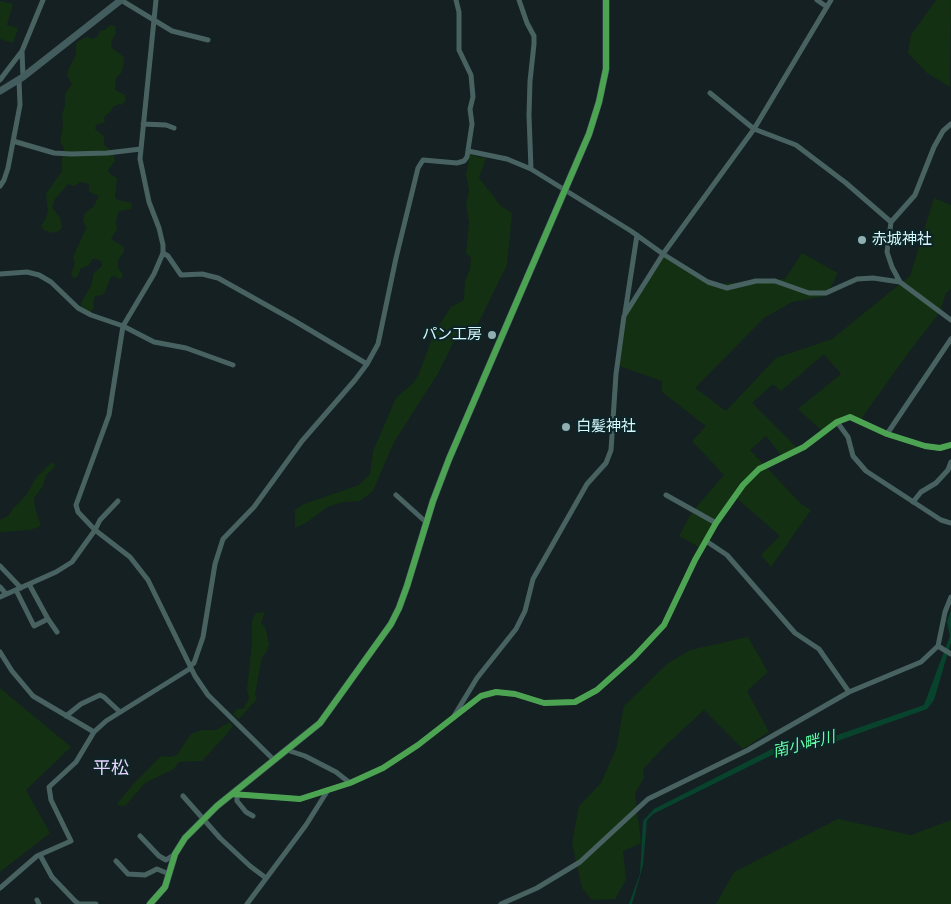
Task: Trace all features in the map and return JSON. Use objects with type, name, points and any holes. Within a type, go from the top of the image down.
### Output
[{"type":"street","points":[[0,80],[22,51],[43,0]]},
{"type":"street","points":[[0,90],[21,78],[121,0],[172,31],[208,40]]},
{"type":"street","points":[[156,0],[140,159],[149,202],[164,245],[163,253],[160,263],[123,326],[109,415],[76,505],[78,512],[95,530],[130,557],[148,580],[195,676],[208,695],[274,760]]},
{"type":"street","points":[[0,888],[40,855],[71,841],[51,800],[49,787],[76,762],[99,727],[191,667],[194,663],[203,637],[215,564],[223,539],[254,507],[302,441],[356,380],[378,344],[396,258],[418,168],[423,160],[460,163],[467,157],[472,124],[470,109],[472,97],[471,75],[459,50],[459,12],[456,0]]},
{"type":"street","points":[[519,0],[534,36],[529,116],[531,169]]},
{"type":"street","points":[[150,904],[164,889],[175,854],[185,838],[203,819],[234,795],[328,714],[391,624],[407,586],[449,459],[589,134],[603,87],[606,69],[606,0]]},
{"type":"street","points":[[817,0],[827,8]]},
{"type":"street","points":[[624,316],[663,254],[754,129],[831,0]]},
{"type":"street","points":[[0,186],[8,168],[20,105],[22,51]]},
{"type":"street","points":[[710,93],[754,129],[796,145],[846,183],[891,222]]},
{"type":"street","points":[[143,124],[166,125],[174,128]]},
{"type":"street","points":[[951,124],[942,131],[915,195],[891,222],[887,252],[900,282],[951,320]]},
{"type":"street","points":[[13,141],[54,152],[71,154],[141,149]]},
{"type":"street","points":[[468,151],[507,159],[531,169],[708,282],[726,288],[756,281],[775,281],[809,293],[826,293],[857,279],[873,278],[900,282]]},
{"type":"street","points":[[451,720],[477,678],[516,629],[525,611],[533,579],[588,484],[606,463],[610,450],[616,374],[637,235]]},
{"type":"street","points":[[163,253],[168,256],[181,274],[202,274],[218,278],[367,364]]},
{"type":"street","points":[[0,274],[27,272],[39,275],[51,282],[78,308],[123,326],[154,342],[186,348],[233,365]]},
{"type":"street","points":[[887,434],[951,339]]},
{"type":"street","points":[[234,795],[300,798],[350,783],[383,768],[418,746],[481,696],[496,692],[515,694],[544,703],[575,702],[598,690],[634,657],[664,625],[706,540],[743,485],[759,469],[804,447],[837,422],[850,417],[887,434],[925,446],[940,448],[951,445]]},
{"type":"street","points":[[837,422],[848,437],[853,456],[866,471],[940,520],[951,523]]},
{"type":"street","points":[[913,502],[921,492],[936,483],[948,470],[951,462]]},
{"type":"street","points":[[396,495],[427,523]]},
{"type":"street","points":[[666,495],[716,523]]},
{"type":"street","points":[[0,597],[56,572],[72,562],[100,520],[118,502]]},
{"type":"street","points":[[706,540],[727,555],[795,633],[819,649],[849,692]]},
{"type":"street","points":[[0,566],[18,589],[34,626],[48,619]]},
{"type":"street","points":[[29,584],[57,632]]},
{"type":"street","points":[[0,587],[6,594]]},
{"type":"street","points":[[501,904],[537,888],[580,862],[606,840],[648,799],[748,750],[849,692],[918,663],[940,648],[946,612],[951,597]]},
{"type":"street","points":[[940,648],[950,654]]},
{"type":"street","points":[[0,652],[12,671],[33,696],[94,732]]},
{"type":"street","points":[[66,716],[81,704],[100,695],[120,712]]},
{"type":"street","points":[[286,750],[305,756],[336,772],[350,783]]},
{"type":"street","points":[[247,904],[306,826],[328,789]]},
{"type":"street","points":[[234,795],[246,812],[253,816]]},
{"type":"street","points":[[183,796],[234,852],[266,878]]},
{"type":"street","points":[[140,836],[159,856],[166,860],[175,854]]},
{"type":"street","points":[[40,855],[52,877],[75,901],[80,904],[96,904]]},
{"type":"street","points":[[116,861],[128,874],[146,875],[157,869],[170,874]]},
{"type":"shaded area","points":[[936,0],[951,0],[950,87],[927,73],[908,53],[911,35]]},
{"type":"shaded area","points":[[0,1],[13,4],[7,25],[18,28],[13,43],[0,39]]},
{"type":"shaded area","points":[[110,25],[115,26],[116,33],[111,42],[112,48],[124,57],[123,68],[116,78],[115,90],[125,95],[126,100],[122,105],[119,104],[113,107],[104,117],[105,122],[96,125],[95,129],[104,136],[104,145],[114,156],[115,161],[108,170],[110,174],[117,178],[115,198],[132,203],[131,209],[119,211],[116,221],[117,229],[111,239],[124,247],[124,252],[118,260],[118,268],[123,274],[122,278],[111,277],[105,292],[102,295],[95,296],[94,308],[90,312],[82,309],[81,303],[92,284],[93,274],[102,266],[102,262],[93,259],[88,266],[81,268],[77,277],[74,278],[71,274],[75,263],[73,257],[86,228],[83,219],[85,213],[94,206],[99,196],[89,192],[89,184],[80,182],[74,186],[68,184],[55,199],[52,207],[60,218],[62,227],[59,231],[53,233],[44,230],[41,225],[48,211],[46,194],[62,171],[64,148],[60,142],[63,126],[62,115],[65,105],[65,94],[72,84],[67,75],[76,55],[76,44],[87,37],[93,39],[97,37],[100,31],[105,30]]},
{"type":"shaded area","points":[[470,154],[486,158],[479,178],[501,206],[512,213],[507,265],[474,332],[460,329],[437,375],[394,442],[373,491],[360,501],[343,502],[327,507],[306,523],[295,528],[295,510],[304,504],[359,485],[370,474],[373,451],[396,398],[418,376],[434,333],[451,307],[464,300],[465,281],[470,269],[471,258],[466,253],[469,222],[466,204],[469,190],[466,175]]},
{"type":"shaded area","points":[[934,198],[951,205],[951,289],[946,293],[940,312],[861,419],[849,415],[821,430],[798,409],[841,374],[824,354],[781,391],[773,384],[752,403],[797,448],[781,455],[766,436],[750,450],[801,504],[811,510],[771,567],[761,555],[780,536],[733,495],[699,547],[679,536],[692,512],[724,475],[692,441],[706,426],[662,392],[662,381],[619,366],[626,317],[664,256],[716,284],[785,279],[802,253],[838,273],[826,296],[792,302],[764,318],[695,388],[726,411],[776,358],[832,339],[910,276]]},
{"type":"shaded area","points":[[52,462],[55,465],[54,468],[46,475],[43,486],[34,498],[41,526],[30,530],[0,532],[0,520],[8,516],[27,494],[35,479]]},
{"type":"shaded area","points":[[265,612],[261,623],[265,627],[269,644],[267,651],[262,657],[255,694],[257,699],[239,719],[233,714],[237,709],[243,709],[249,699],[247,690],[252,643],[252,621],[256,613]]},
{"type":"shaded area","points":[[748,637],[768,672],[747,691],[769,732],[743,749],[704,710],[667,744],[643,769],[644,778],[635,793],[641,843],[623,851],[626,880],[615,899],[592,900],[582,888],[572,843],[579,806],[601,783],[616,749],[624,706],[667,664],[690,650]]},
{"type":"shaded area","points":[[0,688],[71,747],[26,790],[50,833],[0,872]]},
{"type":"shaded area","points":[[230,722],[233,726],[202,761],[179,762],[174,769],[145,783],[125,806],[116,805],[134,783],[161,756],[170,757],[177,755],[191,734],[202,730],[216,730]]},
{"type":"shaded area","points":[[838,819],[911,835],[951,820],[951,904],[716,904],[734,872]]},
{"type":"water","name":"南小畔川","points":[[951,610],[951,642],[934,700],[927,709],[829,744],[774,754],[653,814],[647,820],[643,865],[632,904],[629,904],[640,874],[643,821],[654,809],[772,749],[823,740],[924,705],[950,636],[947,622]]},
{"type":"cycle path","points":[[150,904],[165,887],[175,854],[185,838],[217,806],[320,723],[391,624],[407,586],[433,501],[449,459],[589,134],[599,102],[606,69],[606,0]]},
{"type":"cycle path","points":[[232,794],[300,799],[350,783],[383,768],[418,745],[481,696],[496,692],[515,694],[544,703],[575,702],[597,690],[634,657],[664,625],[695,560],[716,523],[743,485],[759,469],[804,447],[837,422],[850,417],[887,434],[925,446],[940,448],[951,445]]},
{"type":"place","name":"赤城神社","points":[[862,240]]},
{"type":"place","name":"パン工房","points":[[492,335]]},
{"type":"place","name":"白髪神社","points":[[566,427]]},
{"type":"district","name":"平松","points":[[111,769]]}]
